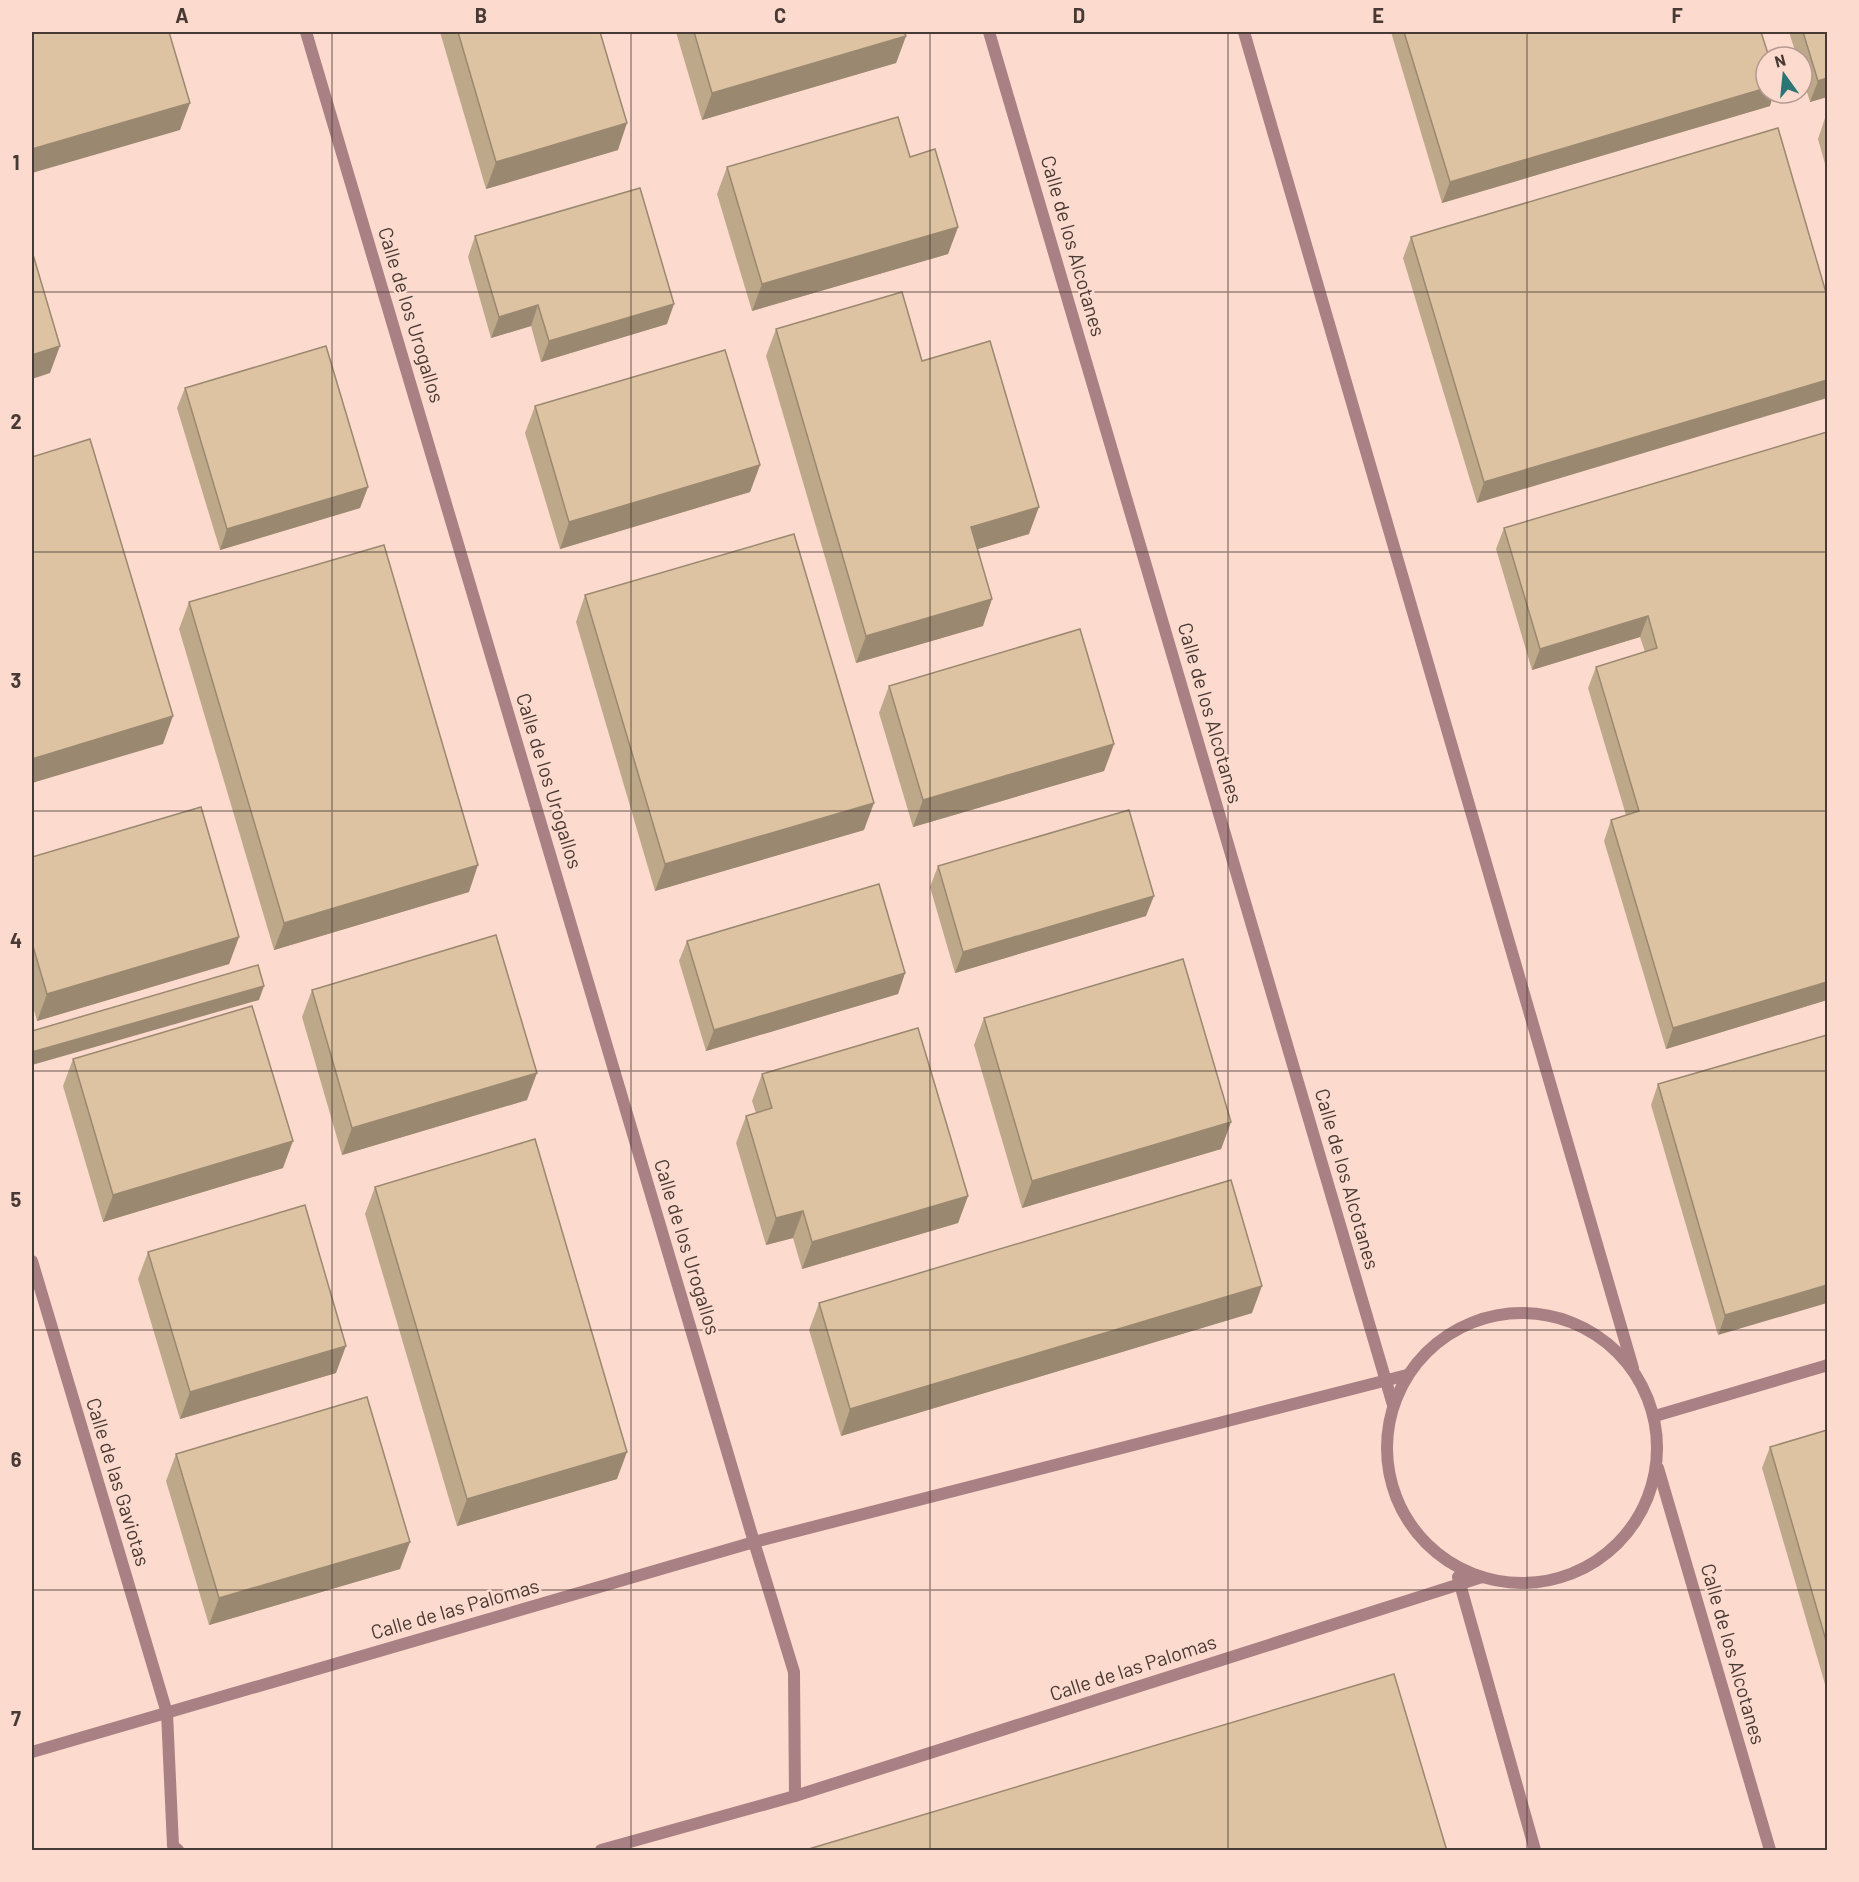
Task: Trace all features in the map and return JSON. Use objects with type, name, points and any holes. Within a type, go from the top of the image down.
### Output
[{"type":"street","name":"Calle de los Urogallos","points":[[306,32],[754,1542]]},
{"type":"street","name":"Calle de los Alcotanes","points":[[989,32],[1393,1405]]},
{"type":"street","points":[[1244,32],[1633,1368],[1656,1416],[1658,1468],[1640,1517],[1605,1556],[1558,1580],[1505,1583],[1482,1577],[1456,1567],[1414,1531],[1390,1482],[1387,1426],[1393,1405],[1407,1375],[1443,1337],[1492,1315],[1545,1314],[1595,1332],[1633,1368]]},
{"type":"street","name":"Calle de las Gaviotas","points":[[32,1261],[167,1713]]},
{"type":"street","points":[[1656,1416],[1827,1365]]},
{"type":"street","name":"Calle de las Palomas","points":[[32,1752],[754,1542],[1407,1375]]},
{"type":"street","name":"Calle de los Alcotanes","points":[[1658,1468],[1770,1851]]},
{"type":"street","points":[[754,1542],[794,1671],[795,1796]]},
{"type":"street","points":[[1456,1567],[1535,1851]]},
{"type":"street","name":"Calle de las Palomas","points":[[601,1851],[795,1796],[1482,1577]]},
{"type":"street","points":[[167,1713],[173,1846],[178,1851]]},
{"type":"building","points":[[32,32],[169,32],[190,103],[32,149]]},
{"type":"building","points":[[458,32],[600,32],[627,123],[496,162]]},
{"type":"building","points":[[694,32],[904,32],[906,36],[712,93]]},
{"type":"building","points":[[1404,32],[1761,32],[1765,45],[1754,45],[1754,92],[1450,182]]},
{"type":"building","points":[[1803,32],[1827,32],[1827,78],[1818,81],[1814,68],[1814,45],[1807,45]]},
{"type":"building","points":[[898,117],[910,157],[935,149],[958,227],[762,284],[727,167]]},
{"type":"building","points":[[1778,128],[1827,296],[1827,380],[1484,482],[1411,237]]},
{"type":"building","points":[[640,188],[674,304],[549,341],[538,305],[499,317],[475,236]]},
{"type":"building","points":[[32,251],[60,346],[32,355]]},
{"type":"building","points":[[902,292],[922,361],[990,341],[1039,507],[971,527],[992,599],[866,636],[776,329]]},
{"type":"building","points":[[326,346],[368,487],[227,529],[185,388]]},
{"type":"building","points":[[725,350],[760,465],[569,522],[535,406]]},
{"type":"building","points":[[1827,432],[1827,982],[1673,1028],[1611,820],[1639,811],[1596,667],[1657,648],[1648,616],[1540,649],[1504,528]]},
{"type":"building","points":[[90,439],[173,716],[32,759],[32,457]]},
{"type":"building","points":[[794,534],[874,803],[665,864],[585,595]]},
{"type":"building","points":[[384,545],[478,865],[284,923],[189,602]]},
{"type":"building","points":[[1080,629],[1114,744],[923,800],[889,686]]},
{"type":"building","points":[[201,807],[239,937],[47,994],[32,943],[32,857]]},
{"type":"building","points":[[1129,810],[1154,896],[963,952],[938,866]]},
{"type":"building","points":[[879,884],[905,973],[714,1030],[687,941]]},
{"type":"building","points":[[496,935],[537,1073],[352,1128],[312,990]]},
{"type":"building","points":[[1183,959],[1231,1122],[1032,1181],[984,1018]]},
{"type":"building","points":[[258,965],[264,986],[32,1052],[32,1031]]},
{"type":"building","points":[[252,1006],[293,1141],[113,1195],[73,1059]]},
{"type":"building","points":[[918,1028],[968,1196],[812,1242],[803,1211],[776,1218],[746,1116],[772,1108],[762,1074]]},
{"type":"building","points":[[1827,1035],[1827,1285],[1725,1315],[1658,1084]]},
{"type":"building","points":[[535,1139],[627,1452],[467,1499],[375,1187]]},
{"type":"building","points":[[1231,1180],[1262,1286],[850,1409],[819,1303]]},
{"type":"building","points":[[305,1205],[346,1346],[190,1392],[148,1252]]},
{"type":"building","points":[[367,1397],[410,1542],[219,1598],[176,1454]]},
{"type":"building","points":[[1827,1430],[1827,1644],[1770,1447]]},
{"type":"building","points":[[1394,1674],[1447,1851],[802,1851]]}]
